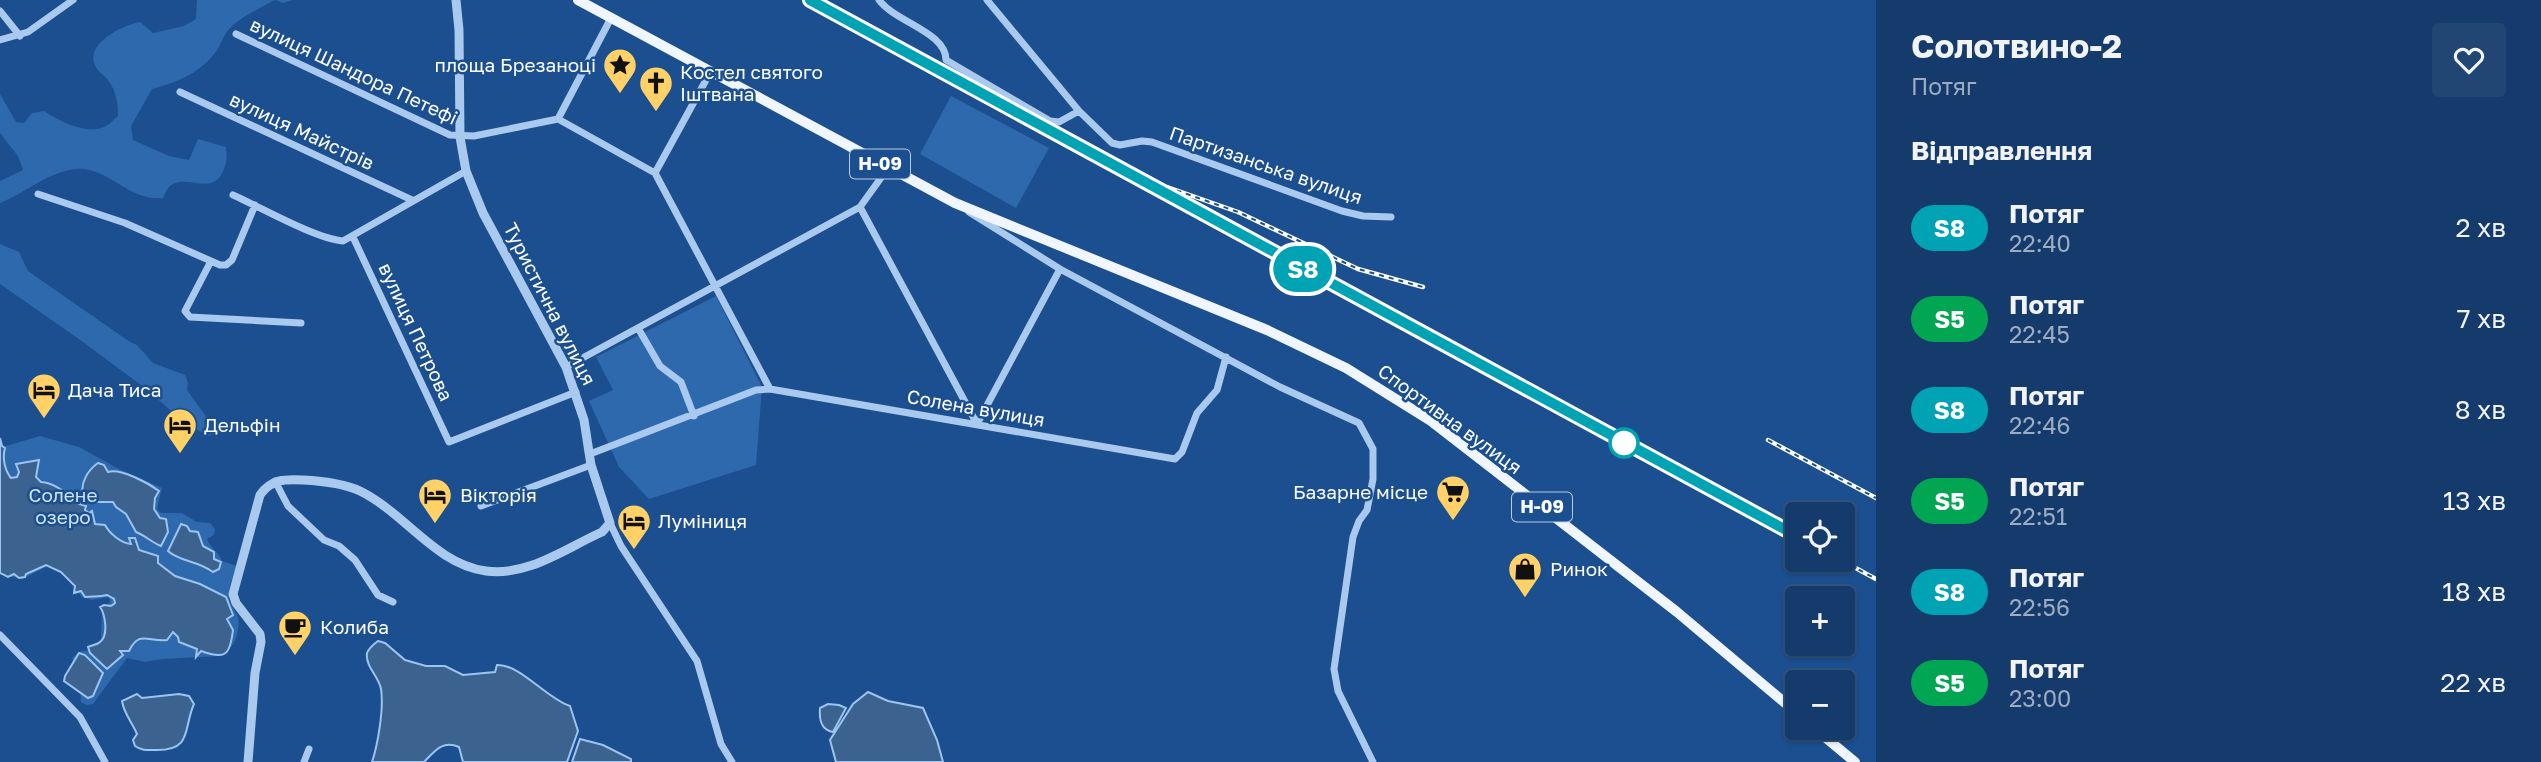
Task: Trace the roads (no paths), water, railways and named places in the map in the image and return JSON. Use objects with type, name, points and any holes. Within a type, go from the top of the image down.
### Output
[{"type":"main road","name":"Спортивна вулиця","points":[[578,0],[956,203],[1267,330],[1346,368],[1431,421],[1650,591],[1785,703]]},
{"type":"main road","points":[[1829,740],[1855,762]]},
{"type":"street","points":[[0,40],[20,36],[73,0]]},
{"type":"street","name":"Туристична вулиця","points":[[456,0],[459,30],[460,136],[466,171],[484,213],[566,367],[584,420],[591,465],[610,523],[621,546],[697,661],[721,744],[732,762]]},
{"type":"street","points":[[879,0],[886,10],[939,43],[946,51],[946,60],[1050,121],[1059,122],[1079,111]]},
{"type":"street","name":"Партизанська вулиця","points":[[987,0],[1079,111],[1112,143],[1120,145],[1152,142],[1342,211],[1363,216],[1391,217]]},
{"type":"street","points":[[0,11],[20,36]]},
{"type":"street","points":[[558,119],[611,18]]},
{"type":"street","name":"вулиця Шандора Петефі","points":[[236,34],[450,135],[460,136]]},
{"type":"street","points":[[655,173],[711,71]]},
{"type":"street","name":"вулиця Майстрів","points":[[180,92],[412,200]]},
{"type":"street","points":[[460,136],[558,119],[655,173],[770,389],[757,390],[590,454]]},
{"type":"street","points":[[566,367],[860,207],[888,168]]},
{"type":"street","points":[[233,195],[334,240],[343,241],[466,171]]},
{"type":"street","points":[[37,194],[125,223],[226,265],[232,260],[255,205]]},
{"type":"street","name":"Спортивна вулиця","points":[[956,203],[1060,269],[1280,387],[1359,423],[1373,449],[1373,479],[1367,510],[1353,537],[1334,669],[1338,691],[1373,762]]},
{"type":"street","points":[[860,207],[977,424]]},
{"type":"street","name":"вулиця Петрова","points":[[353,237],[449,442],[576,392]]},
{"type":"street","points":[[211,261],[185,311],[190,317],[301,323]]},
{"type":"street","points":[[977,424],[1060,269]]},
{"type":"street","points":[[638,328],[660,366],[681,382],[694,415]]},
{"type":"street","name":"Солена вулиця","points":[[770,389],[1175,458],[1182,452],[1197,413],[1217,390],[1226,357]]},
{"type":"street","points":[[481,506],[591,465]]},
{"type":"street","points":[[248,762],[255,673],[261,642],[260,634],[236,603],[233,594],[260,495],[267,485],[275,481],[320,481],[359,491],[435,547],[472,569],[490,572],[511,571],[531,565],[602,532],[610,523]]},
{"type":"street","points":[[275,481],[288,506],[324,540],[339,546],[355,560],[379,595],[393,602]]},
{"type":"street","points":[[0,635],[80,717],[105,762]]},
{"type":"street","points":[[304,762],[309,749]]},
{"type":"railway","points":[[810,0],[1785,529]]},
{"type":"railway","points":[[1167,187],[1238,212],[1358,269],[1423,287]]},
{"type":"railway","points":[[1768,440],[1876,498]]},
{"type":"railway","points":[[1855,568],[1876,579]]},
{"type":"train","name":"S8","points":[[810,0],[1785,530]]},
{"type":"place","name":"площа Брезаноці","points":[[620,95]]},
{"type":"place","name":"Костел святого Іштвана","points":[[656,113]]},
{"type":"place","name":"Дача Тиса","points":[[44,420]]},
{"type":"place","name":"Дельфін","points":[[180,455]]},
{"type":"place","name":"Базарне місце","points":[[1453,522]]},
{"type":"place","name":"Вікторія","points":[[435,525]]},
{"type":"place","name":"Луміниця","points":[[634,551]]},
{"type":"place","name":"Ринок","points":[[1525,599]]},
{"type":"place","name":"Колиба","points":[[295,657]]},
{"type":"park label","name":"Солене озеро","points":[[63,506]]}]
